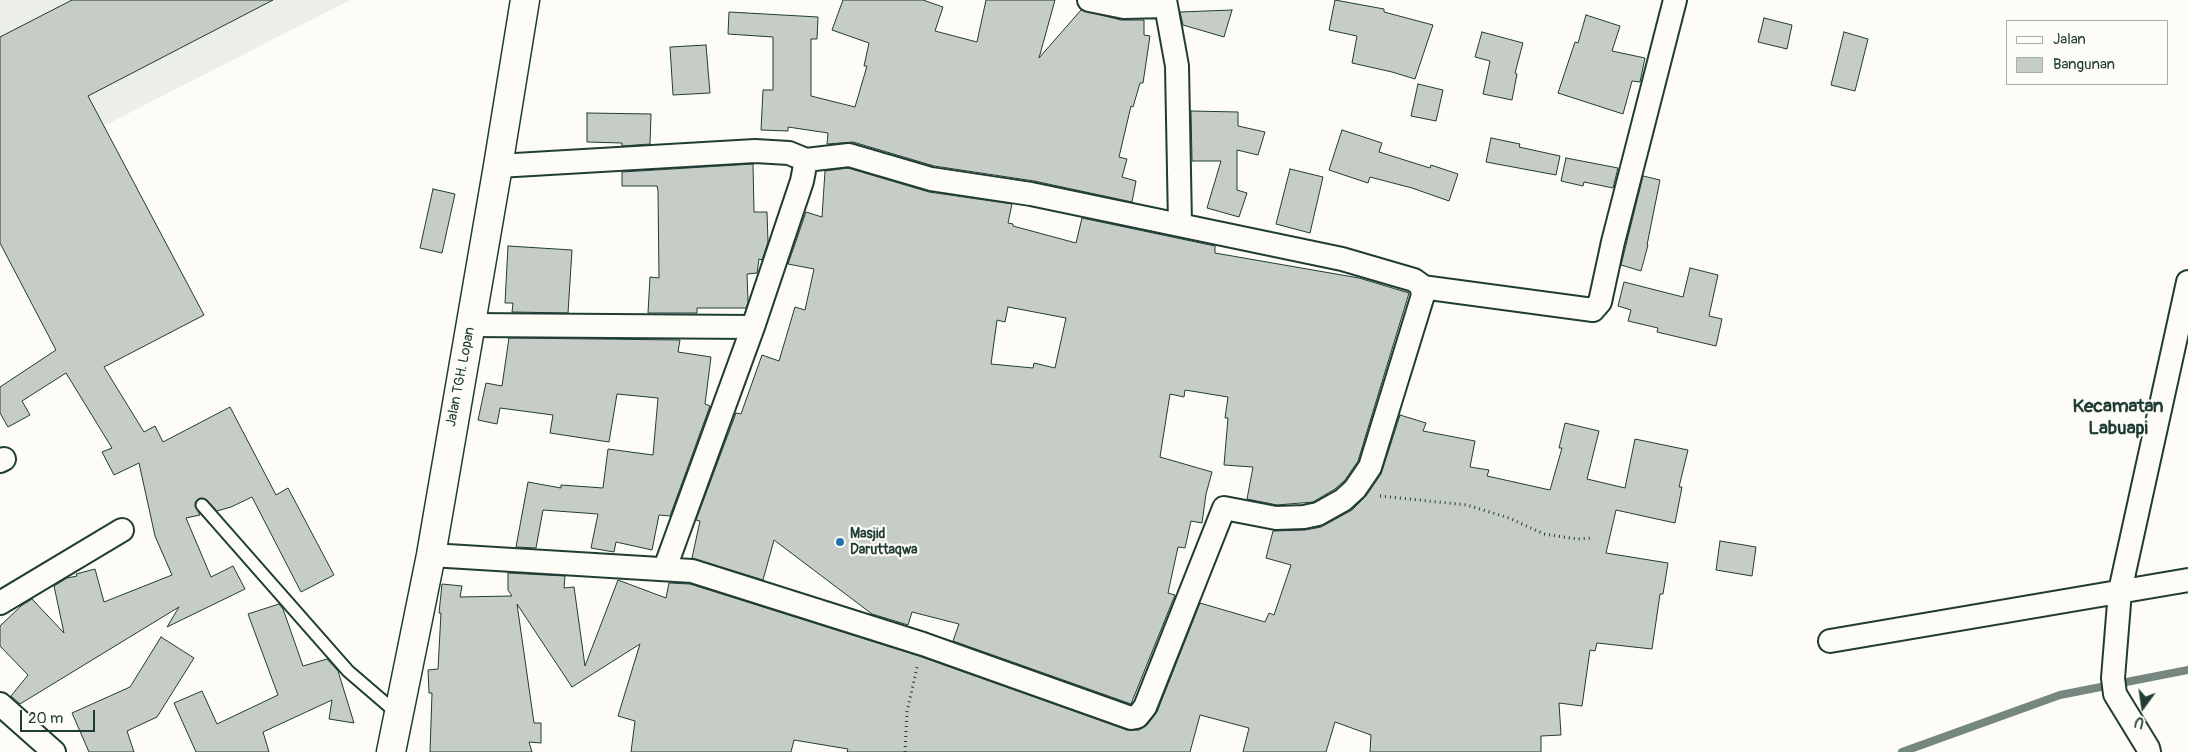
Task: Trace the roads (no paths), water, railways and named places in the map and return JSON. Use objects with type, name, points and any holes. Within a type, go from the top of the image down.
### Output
[{"type":"highway","name":"Jalan TGH. Lopan","points":[[391,752],[431,555],[525,0]]},
{"type":"street","points":[[1089,0],[1124,7],[1166,3],[1177,66],[1180,224]]},
{"type":"street","points":[[498,166],[755,151],[789,153],[806,160],[849,155],[931,179],[1031,194],[1180,224],[1301,252],[1342,259],[1414,280],[1422,287],[1593,310],[1600,302],[1613,242],[1675,0]]},
{"type":"street","points":[[666,568],[753,327],[802,181],[806,160]]},
{"type":"street","points":[[2149,752],[2114,686],[2120,591],[2188,282]]},
{"type":"street","points":[[431,555],[692,571],[922,644],[1131,718],[1137,717],[1145,707],[1224,508],[1276,518],[1304,517],[1331,508],[1355,489],[1370,467],[1423,297],[1422,287]]},
{"type":"street","points":[[471,325],[753,327]]},
{"type":"street","points":[[0,603],[122,530]]},
{"type":"street","points":[[1830,641],[2188,580]]},
{"type":"street","points":[[0,704],[54,752]]},
{"type":"lane","points":[[202,505],[348,671],[400,715]]},
{"type":"waterway","points":[[1902,752],[2060,695],[2188,670]]},
{"type":"place","name":"Masjid Daruttaqwa","points":[[840,542]]},
{"type":"district","name":"Kecamatan Labuapi","points":[[2118,418]]}]
